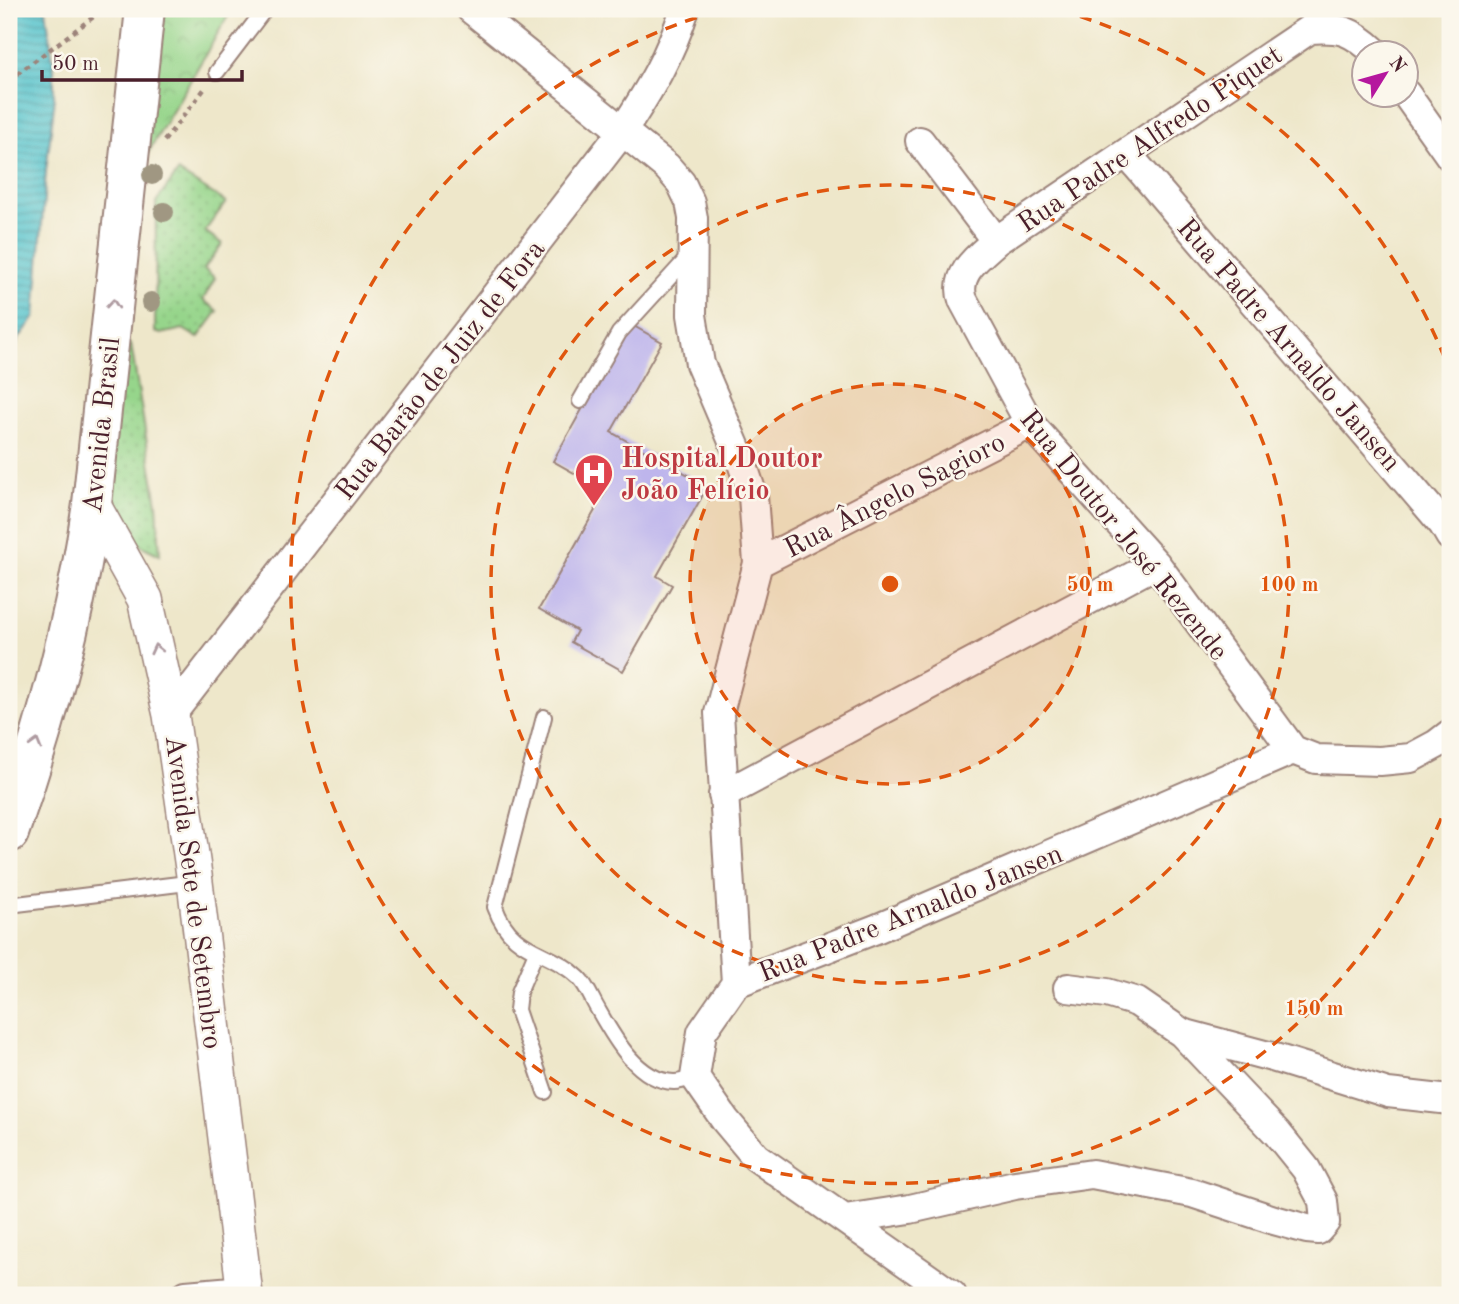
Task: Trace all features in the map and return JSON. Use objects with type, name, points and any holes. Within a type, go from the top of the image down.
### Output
[{"type":"highway","name":"Avenida Brasil","points":[[9,832],[62,654],[85,550],[145,9]]},
{"type":"street","name":"Rua Padre Arnaldo Jansen","points":[[471,9],[667,167],[681,183],[690,202],[693,218],[692,315],[700,364],[741,460],[753,496],[758,563],[719,713],[736,983],[876,929],[1293,750]]},
{"type":"street","name":"Rua Barão de Juiz de Fora","points":[[172,715],[622,132],[652,87],[673,47],[685,9]]},
{"type":"street","name":"Rua Padre Alfredo Piquet","points":[[996,241],[1310,29],[1331,28],[1360,38]]},
{"type":"street","points":[[1416,108],[1450,156]]},
{"type":"street","points":[[920,141],[996,241]]},
{"type":"street","name":"Rua Padre Arnaldo Jansen","points":[[1127,154],[1448,526]]},
{"type":"street","name":"Rua Doutor José Rezende","points":[[996,241],[974,261],[961,281],[959,290],[1030,424],[1156,564],[1293,750]]},
{"type":"street","name":"Rua Ângelo Sagioro","points":[[758,563],[1030,424]]},
{"type":"street","name":"Avenida Sete de Setembro","points":[[92,504],[145,599],[172,715],[195,882],[244,1293]]},
{"type":"street","points":[[723,794],[1156,564]]},
{"type":"street","points":[[1293,750],[1317,759],[1380,761],[1411,758],[1450,734]]},
{"type":"street","points":[[736,983],[702,1032],[695,1077],[725,1120],[757,1157],[952,1295]]},
{"type":"street","points":[[845,1219],[910,1209],[1015,1185],[1092,1174],[1192,1193],[1307,1230],[1318,1230],[1325,1222],[1323,1200],[1306,1169],[1278,1133],[1182,1032],[1136,1002],[1107,993],[1068,988]]},
{"type":"street","points":[[1182,1032],[1388,1093],[1450,1100]]},
{"type":"street","points":[[186,1295],[244,1293]]},
{"type":"lane","points":[[217,72],[265,9]]},
{"type":"lane","points":[[580,401],[619,333],[693,252]]},
{"type":"lane","points":[[544,717],[495,907],[501,925],[519,943],[566,968],[580,980],[632,1062],[657,1077],[674,1082],[695,1077]]},
{"type":"lane","points":[[9,905],[195,882]]},
{"type":"lane","points":[[536,952],[519,992],[517,1010],[545,1091]]},
{"type":"path","points":[[9,80],[104,9]]},
{"type":"path","points":[[161,146],[217,72]]},
{"type":"green space","points":[[165,9],[232,9],[145,158]]},
{"type":"green space","points":[[178,172],[226,202],[205,231],[222,244],[204,269],[215,278],[203,300],[218,311],[198,338],[183,329],[161,334],[155,332],[156,202]]},
{"type":"green space","points":[[121,340],[131,345],[157,504],[160,555],[126,538],[102,496]]},
{"type":"water","points":[[9,9],[46,9],[54,70],[54,105],[35,317],[17,341],[9,414]]},
{"type":"building","points":[[630,324],[662,342],[611,432],[708,486],[657,576],[672,585],[623,671],[571,642],[577,631],[539,609],[606,491],[553,461]]},
{"type":"place","name":"Hospital Doutor João Felício","points":[[594,507]]}]
